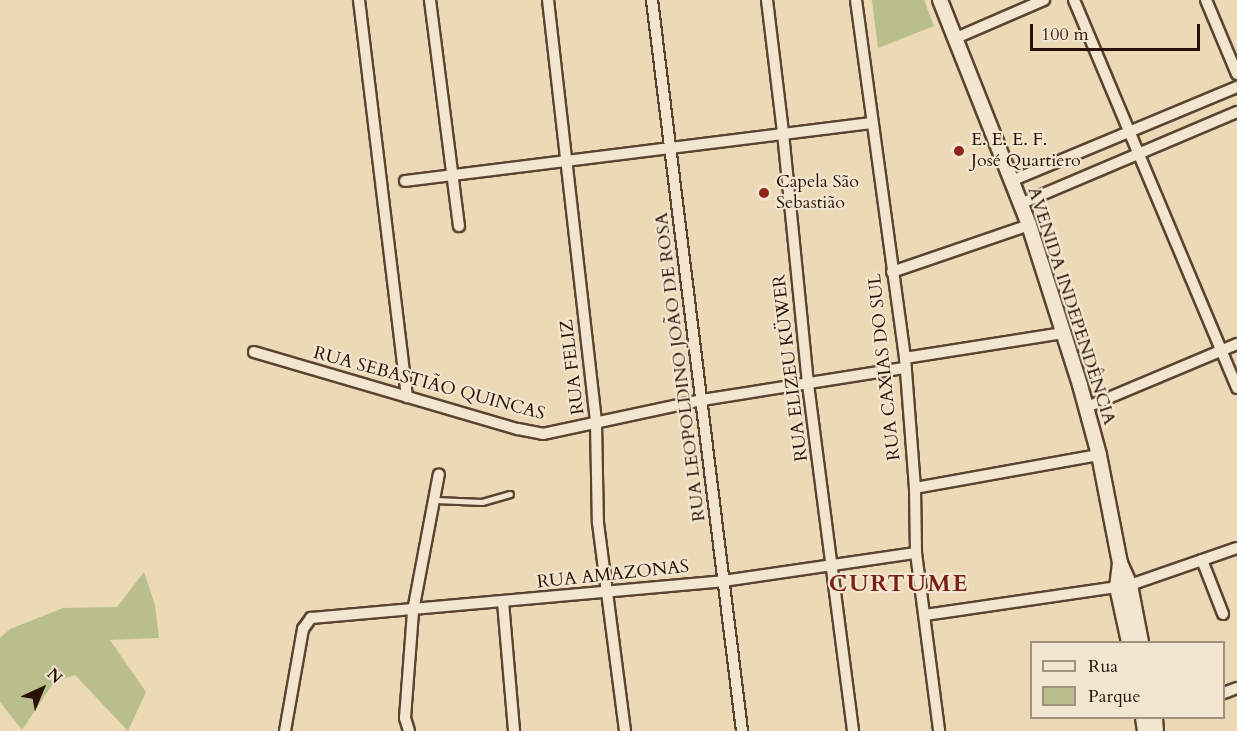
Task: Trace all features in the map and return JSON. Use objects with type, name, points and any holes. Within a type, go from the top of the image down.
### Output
[{"type":"street","points":[[359,0],[407,397]]},
{"type":"street","points":[[430,0],[459,226]]},
{"type":"street","name":"RUA FELIZ","points":[[548,0],[596,423],[598,523],[625,731]]},
{"type":"street","name":"RUA LEOPOLDINO JOÃO DE ROSA","points":[[652,0],[742,731]]},
{"type":"street","name":"RUA ELIZEU KÜWER","points":[[767,0],[808,384],[853,731]]},
{"type":"street","name":"RUA CAXIAS DO SUL","points":[[856,0],[905,363],[915,488],[916,553],[926,615],[939,731]]},
{"type":"street","name":"AVENIDA INDEPENDÊNCIA","points":[[940,0],[1029,225],[1087,407],[1099,454],[1120,563],[1129,641]]},
{"type":"street","points":[[956,38],[1044,0]]},
{"type":"street","points":[[1074,0],[1237,388]]},
{"type":"street","points":[[1206,0],[1237,74]]},
{"type":"street","points":[[1011,182],[1237,87]]},
{"type":"street","points":[[1020,204],[1237,112]]},
{"type":"street","points":[[405,182],[872,123]]},
{"type":"street","points":[[892,272],[1029,225]]},
{"type":"street","name":"RUA SEBASTIÃO QUINCAS","points":[[254,352],[543,434],[702,400],[808,384],[1063,333]]},
{"type":"street","points":[[1087,407],[1237,344]]},
{"type":"street","points":[[915,488],[1099,454]]},
{"type":"street","points":[[409,731],[405,718],[413,611],[439,474]]},
{"type":"street","points":[[926,615],[1123,586],[1237,548]]},
{"type":"street","name":"RUA AMAZONAS","points":[[285,731],[303,629],[311,618],[413,611],[723,581],[916,553]]},
{"type":"street","points":[[1202,560],[1223,614]]},
{"type":"street","name":"AVENIDA INDEPENDÊNCIA","points":[[1123,586],[1141,641]]},
{"type":"street","points":[[503,602],[514,731]]},
{"type":"lane","points":[[434,500],[482,502],[510,494]]},
{"type":"green space","points":[[872,0],[924,0],[934,26],[878,48]]},
{"type":"green space","points":[[144,572],[155,605],[159,638],[110,640],[146,692],[128,731],[75,675],[54,682],[22,730],[0,702],[0,638],[10,629],[63,608],[117,607]]},
{"type":"place","name":"E. E. E. F. José Quartiero","points":[[959,151]]},
{"type":"place","name":"Capela São Sebastião","points":[[764,193]]},
{"type":"district","name":"CURTUME","points":[[899,584]]}]
